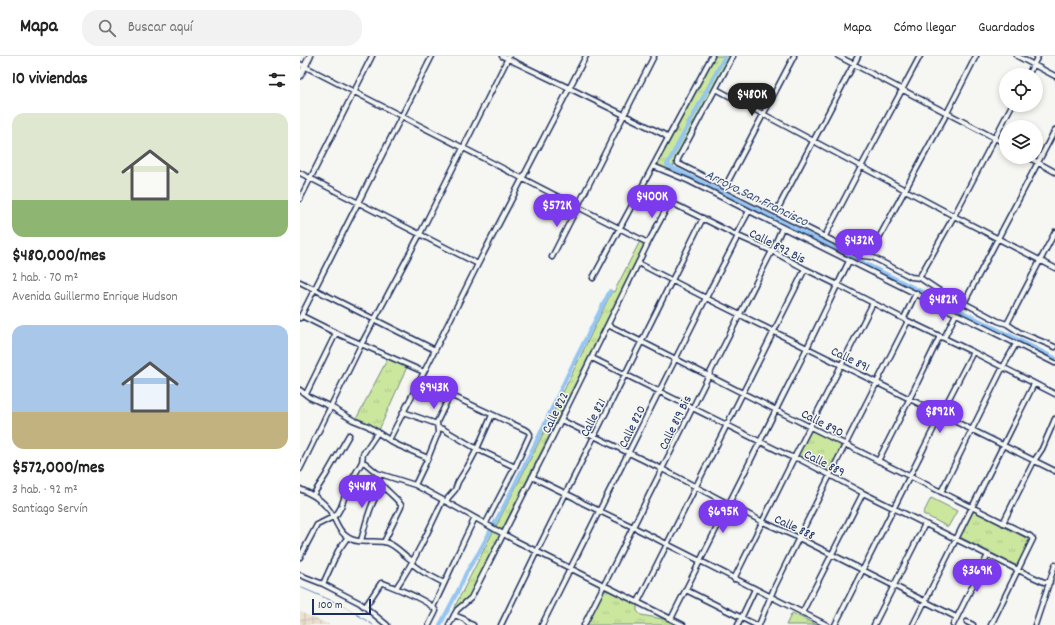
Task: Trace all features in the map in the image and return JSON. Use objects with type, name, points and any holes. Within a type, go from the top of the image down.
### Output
[{"type":"main road","points":[[300,76],[302,65],[310,56]]},
{"type":"street","points":[[300,199],[372,56]]},
{"type":"street","points":[[424,372],[301,317],[432,56]]},
{"type":"street","points":[[502,56],[508,57],[624,116],[663,134],[668,138]]},
{"type":"street","points":[[389,440],[586,56]]},
{"type":"street","points":[[552,257],[654,56]]},
{"type":"street","points":[[594,278],[712,56]]},
{"type":"street","points":[[733,56],[677,162],[679,164],[863,256],[869,256],[911,277],[919,278],[938,290],[998,321],[1008,324],[1019,332],[1055,346]]},
{"type":"street","points":[[725,186],[794,56]]},
{"type":"street","points":[[838,56],[999,141]]},
{"type":"street","points":[[776,212],[858,56]]},
{"type":"street","points":[[825,236],[920,56]]},
{"type":"street","points":[[869,256],[947,113],[976,56]]},
{"type":"street","points":[[1017,56],[1055,76]]},
{"type":"street","points":[[1032,68],[1038,56]]},
{"type":"street","points":[[300,470],[361,345],[420,234],[508,57]]},
{"type":"street","points":[[302,65],[648,243]]},
{"type":"street","points":[[716,89],[861,167],[1055,268]]},
{"type":"street","points":[[919,278],[954,216],[1008,112]]},
{"type":"street","points":[[1043,153],[1055,130]]},
{"type":"street","points":[[964,303],[1037,164]]},
{"type":"street","points":[[1041,164],[1055,172]]},
{"type":"street","points":[[653,166],[689,181],[1055,363]]},
{"type":"street","points":[[300,173],[478,264]]},
{"type":"street","name":"Calle 892 Bis","points":[[642,188],[772,251],[1055,394]]},
{"type":"street","name":"Calle 822","points":[[449,625],[457,610],[472,598],[648,243],[670,202]]},
{"type":"street","name":"Calle 820","points":[[542,625],[749,211]]},
{"type":"street","name":"Calle 821","points":[[500,625],[703,218]]},
{"type":"street","name":"Calle 819 Bis","points":[[584,625],[772,251],[782,228]]},
{"type":"street","points":[[1008,324],[1055,232]]},
{"type":"street","points":[[671,618],[701,561],[849,261]]},
{"type":"street","name":"Calle 891","points":[[638,263],[1055,471]]},
{"type":"street","points":[[638,602],[805,269]]},
{"type":"street","points":[[300,282],[435,350]]},
{"type":"street","points":[[904,318],[916,293]]},
{"type":"street","points":[[734,579],[873,303]]},
{"type":"street","points":[[878,461],[909,399],[956,314]]},
{"type":"street","points":[[686,590],[758,625],[770,596],[845,444],[908,321]]},
{"type":"street","name":"Calle 890","points":[[608,325],[1030,536],[1033,539],[1018,570]]},
{"type":"street","points":[[306,394],[336,333]]},
{"type":"street","points":[[941,492],[1016,344]]},
{"type":"street","points":[[835,625],[973,352]]},
{"type":"street","name":"Calle 889","points":[[592,358],[830,475],[863,494],[1018,570],[1044,582],[1050,582]]},
{"type":"street","points":[[420,382],[450,394],[528,431],[530,434],[487,524]]},
{"type":"street","points":[[914,625],[1034,384]]},
{"type":"street","points":[[300,390],[353,420],[368,426],[398,446],[428,458]]},
{"type":"street","points":[[415,486],[438,433],[437,426],[450,394]]},
{"type":"street","points":[[403,412],[437,426],[477,449],[515,468]]},
{"type":"street","points":[[396,588],[412,563],[445,501],[455,490],[477,449],[492,415]]},
{"type":"street","points":[[1003,523],[1034,461],[1042,449],[1055,419]]},
{"type":"street","name":"Calle 888","points":[[561,420],[628,452],[729,503],[763,522],[799,538],[956,617]]},
{"type":"street","points":[[300,557],[317,526],[337,514],[348,487],[362,462],[363,454],[378,432]]},
{"type":"street","points":[[313,495],[326,476],[349,435]]},
{"type":"street","points":[[362,462],[377,473],[415,486],[504,533],[516,541],[683,625]]},
{"type":"street","points":[[377,473],[382,485],[400,503],[401,507],[384,542]]},
{"type":"street","points":[[532,477],[827,625]]},
{"type":"street","points":[[361,541],[374,498],[382,485]]},
{"type":"street","points":[[300,489],[320,500],[328,509],[339,529],[347,538],[354,541],[384,542],[393,546],[423,572],[444,583]]},
{"type":"street","points":[[802,613],[863,494]]},
{"type":"street","points":[[433,607],[458,551],[475,518]]},
{"type":"street","points":[[874,625],[925,524]]},
{"type":"street","points":[[323,584],[338,551],[347,538]]},
{"type":"street","points":[[952,625],[988,555]]},
{"type":"street","points":[[1035,625],[1055,565]]},
{"type":"street","points":[[991,625],[1018,570]]},
{"type":"street","points":[[300,576],[323,584],[355,601],[388,625]]},
{"type":"street","points":[[365,607],[382,583],[396,588],[433,607],[436,611],[429,625]]},
{"type":"street","points":[[738,625],[755,589]]},
{"type":"street","points":[[454,615],[473,625]]},
{"type":"street","points":[[967,622],[973,625]]},
{"type":"shaded area","points":[[300,612],[330,625],[300,625]]},
{"type":"green space","points":[[715,56],[732,56],[670,172],[659,166],[658,163]]},
{"type":"green space","points":[[640,241],[643,244],[643,248],[468,598],[456,609],[454,608],[539,442],[612,291],[614,292]]},
{"type":"green space","points":[[388,358],[407,367],[379,430],[356,419]]},
{"type":"green space","points":[[811,429],[842,444],[829,472],[797,457]]},
{"type":"green space","points":[[931,498],[957,511],[948,527],[923,514]]},
{"type":"green space","points":[[973,511],[1030,540],[1017,566],[960,537]]},
{"type":"green space","points":[[610,590],[636,604],[637,611],[641,615],[663,619],[678,625],[587,625],[603,592]]},
{"type":"green space","points":[[792,613],[817,625],[786,625]]},
{"type":"waterway","name":"Arroyo San Francisco","points":[[725,56],[667,165],[1055,358]]},
{"type":"waterway","points":[[440,625],[466,573],[505,504],[610,291]]},
{"type":"waterway","points":[[300,587],[344,606],[373,625]]}]
